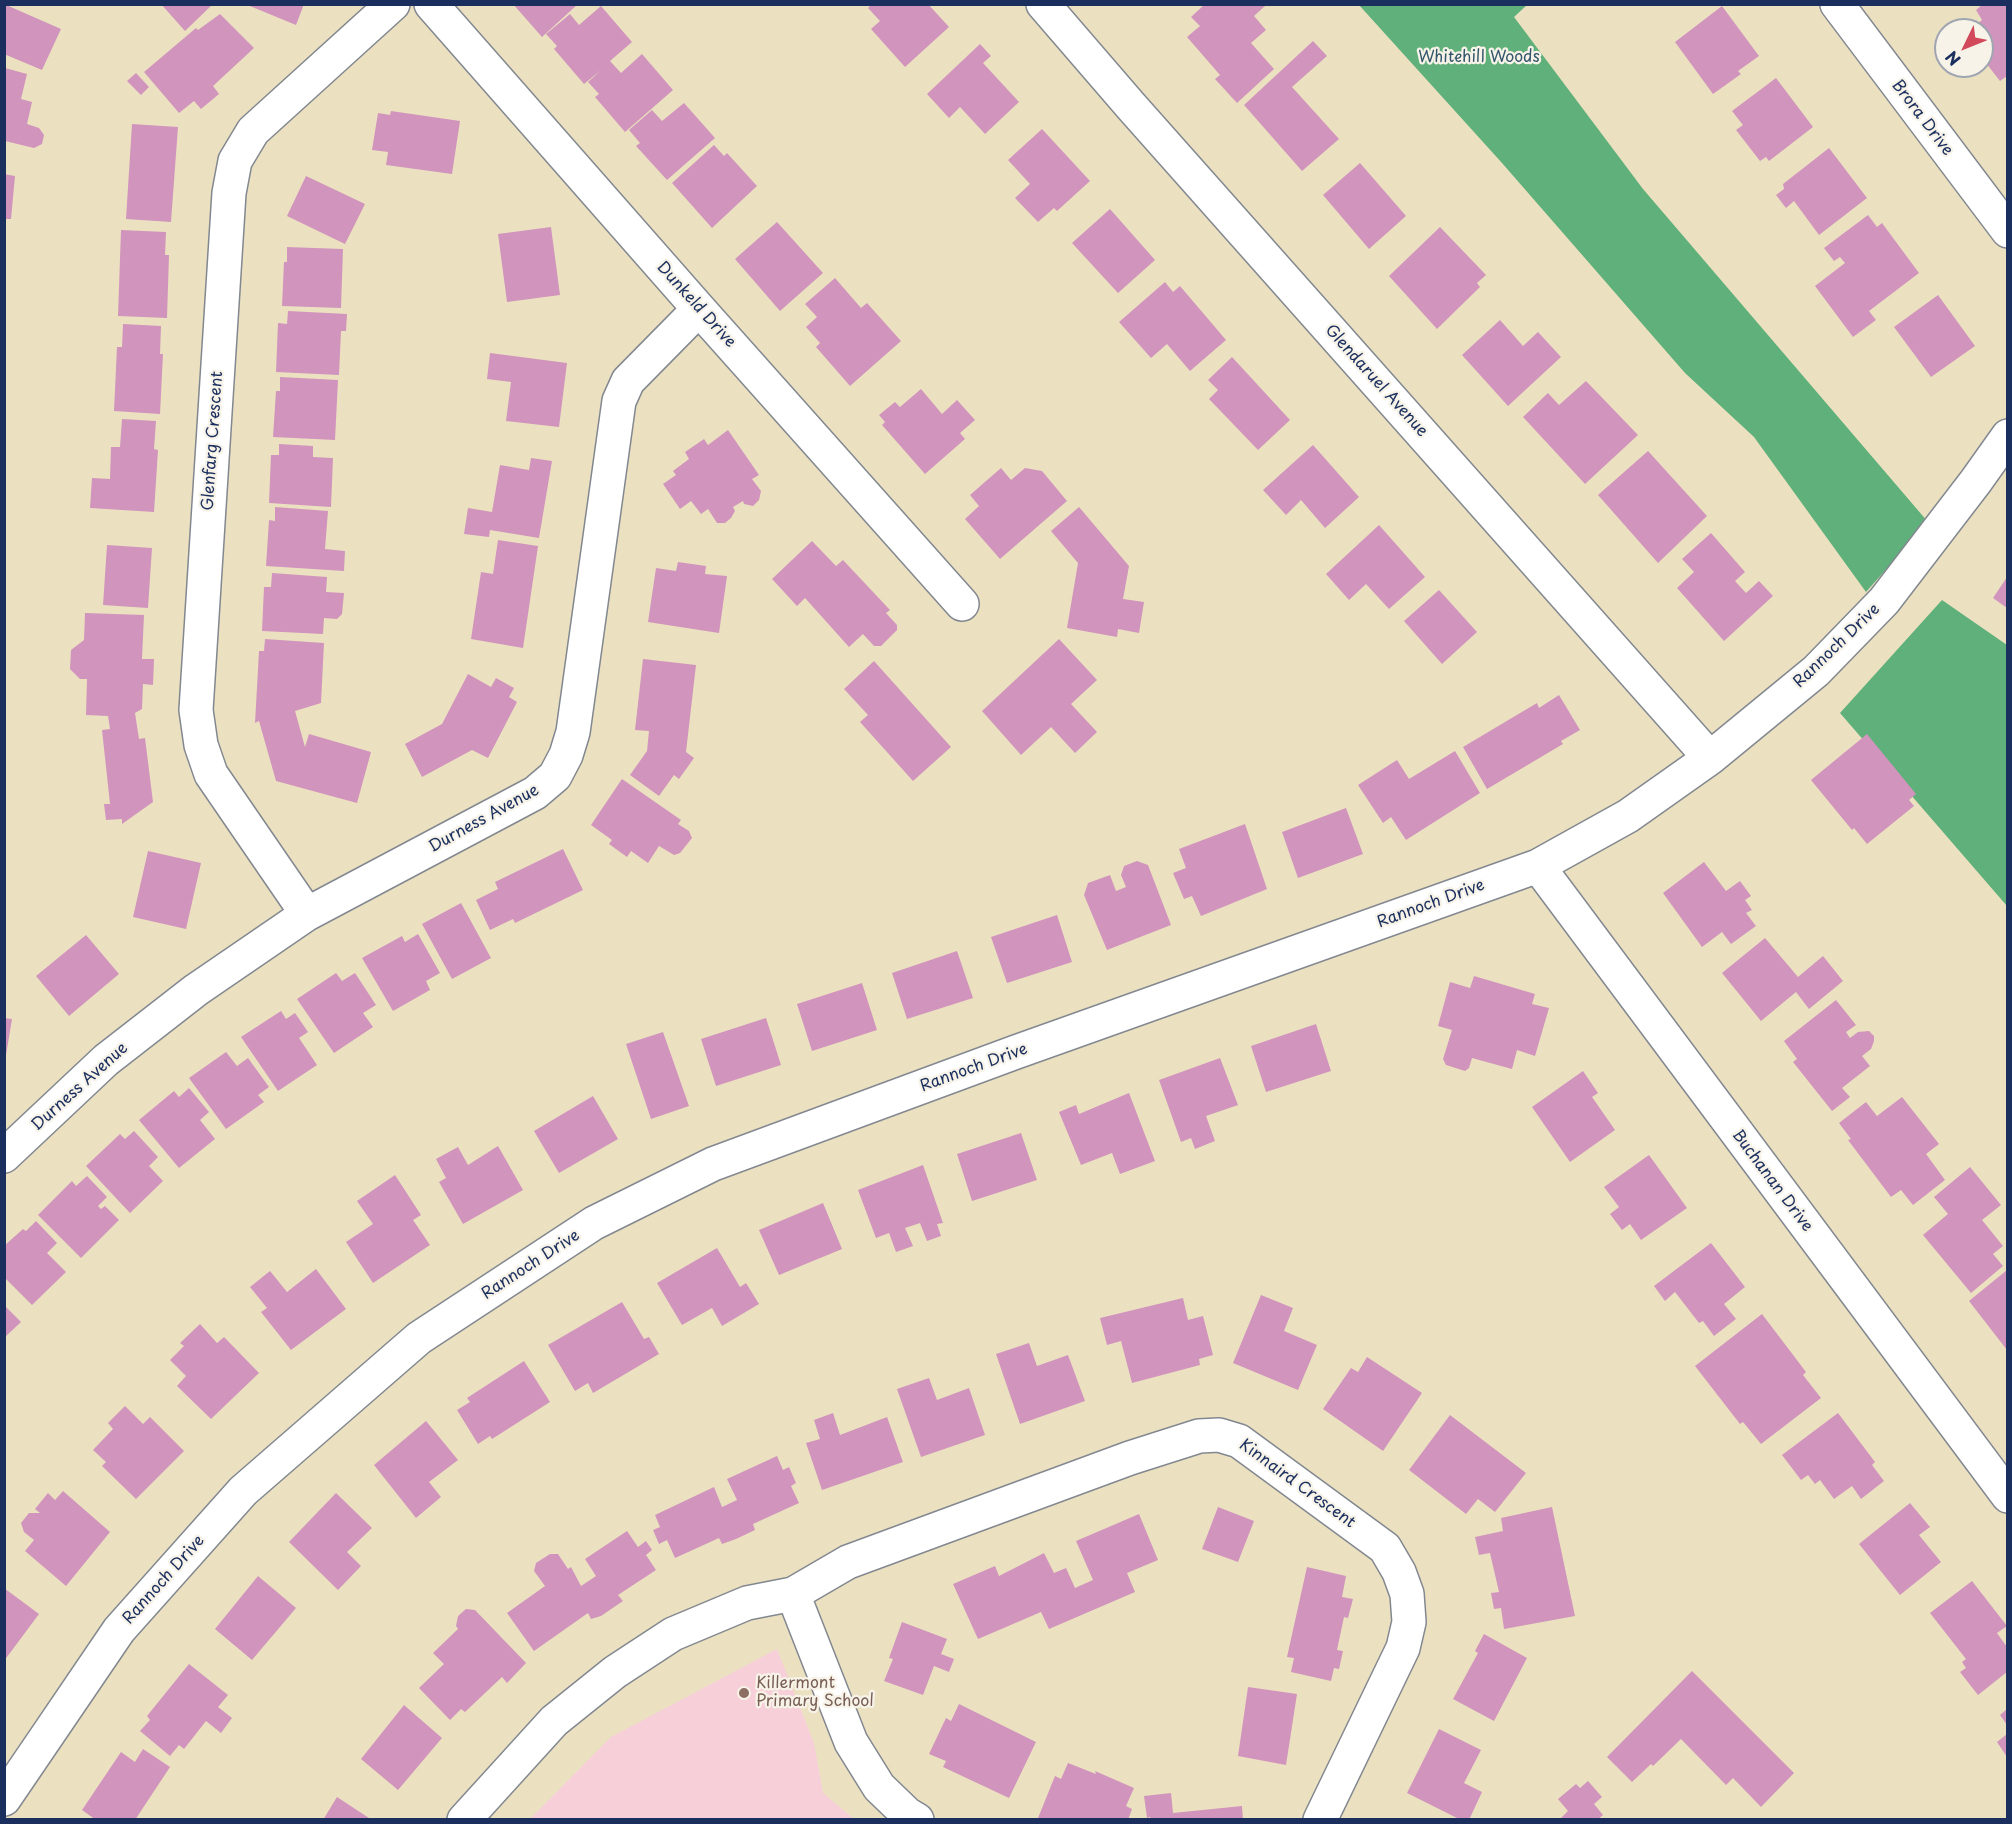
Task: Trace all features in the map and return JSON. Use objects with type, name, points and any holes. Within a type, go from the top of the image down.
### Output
[{"type":"street","name":"Glenfarg Crescent","points":[[307,914],[211,774],[201,745],[196,710],[229,193],[235,161],[253,131],[393,4]]},
{"type":"street","name":"Dunkeld Drive","points":[[431,4],[962,604]]},
{"type":"street","name":"Glendaruel Avenue","points":[[1043,4],[1710,758]]},
{"type":"street","name":"Brora Drive","points":[[1837,4],[2007,231]]},
{"type":"street","name":"Durness Avenue","points":[[4,1156],[106,1060],[196,990],[307,914],[535,793],[555,776],[566,755],[573,732],[619,401],[628,381],[699,309]]},
{"type":"street","name":"Rannoch Drive","points":[[4,1799],[119,1630],[243,1491],[419,1338],[594,1223],[713,1164],[1016,1052],[1538,866],[1628,816],[1710,758],[1816,671],[1884,601],[1976,481],[2007,435]]},
{"type":"street","name":"Buchanan Drive","points":[[1538,866],[2007,1496]]},
{"type":"street","name":"Kinnaird Crescent","points":[[464,1820],[554,1721],[615,1672],[673,1634],[747,1603],[793,1594],[848,1562],[1130,1458],[1199,1436],[1219,1435],[1239,1441],[1385,1548],[1399,1572],[1407,1594],[1409,1622],[1403,1648],[1320,1820]]},
{"type":"street","points":[[793,1594],[851,1742],[879,1787],[907,1814],[917,1820]]},
{"type":"shaded area","name":"Killermont Primary School","points":[[777,1649],[814,1743],[823,1793],[854,1819],[530,1819],[611,1737]]},
{"type":"green space","name":"Whitehill Woods","points":[[1359,5],[1527,5],[1514,17],[1643,189],[1928,522],[1866,592],[1754,437],[1685,373],[1502,163]]},
{"type":"green space","points":[[1942,600],[2007,645],[2007,906],[1840,713]]},
{"type":"building","points":[[4,4],[61,29],[42,70],[4,54]]},
{"type":"building","points":[[161,4],[213,4],[185,31]]},
{"type":"building","points":[[245,4],[304,4],[296,25]]},
{"type":"building","points":[[513,4],[578,4],[542,37]]},
{"type":"building","points":[[872,4],[928,4],[949,27],[905,67],[871,29],[880,21],[868,8]]},
{"type":"building","points":[[1205,4],[1263,4],[1265,6],[1254,16],[1266,30],[1251,43],[1274,69],[1237,103],[1215,79],[1220,75],[1187,37],[1200,26],[1191,17]]},
{"type":"building","points":[[1983,4],[2007,6],[2007,76],[2000,81],[1994,73],[1994,18],[1981,18],[1976,10]]},
{"type":"building","points":[[601,6],[632,42],[610,61],[621,73],[642,54],[673,90],[625,132],[595,97],[599,94],[588,82],[601,70],[584,84],[554,49],[557,46],[546,34],[570,14],[579,25]]},
{"type":"building","points":[[1722,6],[1759,56],[1738,71],[1741,74],[1713,94],[1675,42]]},
{"type":"building","points":[[220,14],[254,48],[213,86],[219,94],[201,109],[194,101],[179,113],[144,72],[196,28],[198,30]]},
{"type":"building","points":[[1313,41],[1327,56],[1292,87],[1339,139],[1302,171],[1244,105]]},
{"type":"building","points":[[980,44],[991,56],[983,63],[1019,102],[985,134],[960,107],[949,118],[927,94]]},
{"type":"building","points":[[5,68],[27,74],[21,99],[32,102],[27,124],[39,128],[44,135],[42,144],[34,148],[5,141]]},
{"type":"building","points":[[136,73],[149,87],[141,95],[127,81]]},
{"type":"building","points":[[1776,78],[1813,127],[1769,161],[1766,157],[1760,161],[1736,130],[1743,125],[1732,111]]},
{"type":"building","points":[[684,103],[715,138],[667,180],[636,146],[640,143],[629,130],[652,110],[662,121]]},
{"type":"building","points":[[391,111],[460,121],[452,174],[386,165],[388,152],[372,150],[378,113],[390,115]]},
{"type":"building","points":[[132,124],[178,127],[171,222],[126,219]]},
{"type":"building","points":[[1042,129],[1090,181],[1057,211],[1054,208],[1038,222],[1015,198],[1030,184],[1008,160]]},
{"type":"building","points":[[714,145],[724,156],[727,153],[757,186],[712,228],[672,183]]},
{"type":"building","points":[[1829,148],[1867,198],[1819,235],[1794,201],[1786,208],[1776,195],[1784,189],[1783,184]]},
{"type":"building","points":[[1360,163],[1406,216],[1369,249],[1323,195]]},
{"type":"building","points":[[4,174],[15,176],[11,219],[4,219]]},
{"type":"building","points":[[306,176],[365,204],[345,244],[287,216]]},
{"type":"building","points":[[1110,209],[1155,260],[1118,293],[1072,243]]},
{"type":"building","points":[[1868,215],[1877,227],[1882,223],[1919,273],[1869,311],[1876,320],[1853,337],[1815,286],[1845,263],[1840,257],[1834,261],[1824,248]]},
{"type":"building","points":[[777,222],[823,273],[780,311],[735,259]]},
{"type":"building","points":[[551,227],[560,295],[507,302],[498,234]]},
{"type":"building","points":[[1440,227],[1486,275],[1477,283],[1480,287],[1437,329],[1389,276]]},
{"type":"building","points":[[121,230],[166,232],[165,255],[169,255],[167,318],[118,316]]},
{"type":"building","points":[[287,247],[343,249],[341,308],[282,306]]},
{"type":"building","points":[[835,278],[861,308],[867,303],[901,341],[850,386],[816,347],[820,343],[806,327],[817,317],[805,304]]},
{"type":"building","points":[[1165,282],[1173,292],[1180,286],[1226,340],[1190,371],[1167,344],[1151,358],[1119,322]]},
{"type":"building","points":[[1938,295],[1975,346],[1931,377],[1894,327]]},
{"type":"building","points":[[288,311],[347,314],[346,331],[341,331],[339,375],[276,372],[278,323],[287,324]]},
{"type":"building","points":[[1500,320],[1523,346],[1538,332],[1561,357],[1508,406],[1462,355]]},
{"type":"building","points":[[123,324],[161,326],[160,354],[163,354],[160,414],[114,411],[117,347],[122,347]]},
{"type":"building","points":[[490,353],[567,363],[559,427],[506,421],[511,382],[487,379]]},
{"type":"building","points":[[1232,357],[1290,420],[1258,450],[1209,399],[1218,390],[1208,380]]},
{"type":"building","points":[[280,377],[338,380],[335,440],[273,437],[276,391],[280,391]]},
{"type":"building","points":[[1586,381],[1638,435],[1585,484],[1523,417],[1548,393],[1559,405]]},
{"type":"building","points":[[921,389],[942,414],[957,400],[975,420],[960,433],[965,439],[925,474],[882,425],[885,422],[879,415],[895,402],[900,407]]},
{"type":"building","points":[[122,419],[156,421],[154,449],[158,450],[154,512],[90,508],[92,478],[110,479],[111,447],[120,447]]},
{"type":"building","points":[[728,430],[759,475],[752,479],[761,491],[759,500],[753,506],[744,504],[743,501],[733,507],[735,511],[731,518],[725,523],[717,523],[708,509],[701,514],[691,501],[680,509],[663,484],[676,475],[673,471],[689,459],[685,452],[704,439],[708,445]]},
{"type":"building","points":[[279,444],[313,446],[313,457],[333,458],[331,507],[269,503],[271,455],[279,455]]},
{"type":"building","points":[[1313,445],[1359,497],[1325,528],[1301,500],[1286,515],[1263,490]]},
{"type":"building","points":[[1648,451],[1707,516],[1658,563],[1598,495]]},
{"type":"building","points":[[531,458],[552,461],[539,538],[490,530],[489,537],[464,534],[468,508],[492,512],[500,465],[529,470]]},
{"type":"building","points":[[1001,468],[1011,480],[1025,468],[1042,471],[1067,501],[1000,559],[965,519],[979,506],[970,495]]},
{"type":"building","points":[[275,507],[328,511],[325,549],[345,551],[344,571],[266,566],[269,520],[275,521]]},
{"type":"building","points":[[1079,507],[1129,566],[1123,599],[1144,602],[1139,633],[1118,629],[1117,637],[1067,628],[1078,563],[1051,531]]},
{"type":"building","points":[[1379,525],[1425,577],[1389,609],[1366,584],[1349,600],[1326,574]]},
{"type":"building","points":[[1711,533],[1745,572],[1735,581],[1746,593],[1759,581],[1773,596],[1724,641],[1677,588],[1694,572],[1682,559]]},
{"type":"building","points":[[498,540],[538,546],[523,648],[471,639],[481,572],[493,574]]},
{"type":"building","points":[[812,541],[836,566],[843,560],[890,610],[886,613],[897,625],[897,630],[881,646],[874,646],[863,634],[849,647],[805,598],[797,606],[772,579]]},
{"type":"building","points":[[107,545],[152,548],[148,608],[103,605]]},
{"type":"building","points":[[678,562],[706,566],[705,574],[727,576],[719,633],[648,622],[656,568],[676,571]]},
{"type":"building","points":[[272,573],[327,577],[326,592],[344,593],[342,614],[337,619],[324,618],[323,634],[262,631],[264,587],[271,587]]},
{"type":"building","points":[[2007,577],[2007,608],[1993,598]]},
{"type":"building","points":[[1439,590],[1477,632],[1442,664],[1404,621]]},
{"type":"building","points":[[85,613],[144,615],[142,659],[154,659],[153,685],[143,684],[142,709],[135,713],[139,739],[145,738],[153,802],[122,824],[122,819],[106,820],[104,804],[110,804],[102,730],[110,729],[108,716],[86,715],[87,679],[80,679],[70,669],[71,650],[84,640]]},
{"type":"building","points":[[265,639],[324,643],[321,703],[295,711],[305,747],[309,734],[371,752],[357,803],[276,781],[259,721],[255,723],[259,651],[264,651]]},
{"type":"building","points":[[1059,639],[1097,680],[1071,704],[1097,732],[1075,753],[1051,727],[1021,755],[982,711]]},
{"type":"building","points":[[643,659],[696,665],[686,752],[694,758],[679,779],[674,775],[659,796],[630,775],[647,751],[649,731],[635,730]]},
{"type":"building","points":[[874,661],[951,747],[913,781],[860,722],[868,715],[844,689]]},
{"type":"building","points":[[468,674],[491,687],[496,678],[514,688],[509,697],[517,702],[488,758],[472,750],[422,777],[405,744],[442,724]]},
{"type":"building","points":[[1559,695],[1580,730],[1561,741],[1563,744],[1487,789],[1463,747],[1537,703],[1539,708]]},
{"type":"building","points":[[1867,734],[1916,794],[1909,800],[1914,806],[1867,844],[1854,828],[1852,830],[1811,780]]},
{"type":"building","points":[[1455,751],[1480,793],[1406,840],[1391,817],[1383,823],[1358,785],[1397,760],[1409,779]]},
{"type":"building","points":[[622,779],[681,820],[678,824],[689,831],[692,838],[680,853],[674,855],[659,846],[648,863],[631,851],[627,857],[609,844],[612,840],[591,825]]},
{"type":"building","points":[[1346,808],[1363,854],[1298,878],[1282,832]]},
{"type":"building","points":[[1245,824],[1267,889],[1201,916],[1192,896],[1184,899],[1173,873],[1186,868],[1179,849]]},
{"type":"building","points":[[563,849],[583,890],[515,923],[513,919],[490,930],[476,900],[498,889],[495,882]]},
{"type":"building","points":[[148,851],[201,863],[186,929],[133,917]]},
{"type":"building","points":[[1137,861],[1148,865],[1171,925],[1107,950],[1084,895],[1088,883],[1110,875],[1116,891],[1126,887],[1121,875],[1124,866]]},
{"type":"building","points":[[1704,862],[1726,891],[1740,881],[1751,896],[1745,900],[1752,910],[1746,913],[1756,926],[1731,944],[1722,932],[1702,947],[1663,893]]},
{"type":"building","points":[[461,903],[491,958],[452,979],[422,924]]},
{"type":"building","points":[[1057,915],[1072,962],[1007,983],[991,937]]},
{"type":"building","points":[[418,934],[440,973],[426,981],[430,990],[393,1011],[362,958],[402,936],[405,942]]},
{"type":"building","points":[[86,935],[119,974],[69,1016],[36,976]]},
{"type":"building","points":[[1765,938],[1798,977],[1823,956],[1843,981],[1809,1009],[1796,992],[1761,1021],[1722,973]]},
{"type":"building","points":[[957,951],[973,998],[907,1019],[892,973]]},
{"type":"building","points":[[336,973],[342,981],[355,973],[376,1005],[363,1013],[373,1027],[334,1053],[297,999]]},
{"type":"building","points":[[1474,976],[1535,994],[1532,1004],[1549,1008],[1535,1056],[1517,1050],[1512,1069],[1472,1058],[1469,1068],[1465,1071],[1446,1065],[1443,1059],[1452,1030],[1438,1026],[1450,982],[1470,988]]},
{"type":"building","points":[[862,983],[877,1030],[812,1051],[797,1004]]},
{"type":"building","points":[[1836,1000],[1856,1025],[1846,1032],[1850,1038],[1858,1032],[1869,1031],[1874,1036],[1874,1041],[1871,1049],[1862,1056],[1870,1066],[1842,1088],[1850,1097],[1832,1111],[1793,1062],[1797,1059],[1784,1041]]},
{"type":"building","points":[[281,1011],[286,1019],[295,1013],[308,1032],[299,1038],[317,1065],[278,1091],[241,1037]]},
{"type":"building","points":[[4,1018],[12,1019],[6,1055],[4,1055]]},
{"type":"building","points":[[766,1018],[781,1065],[716,1086],[701,1039]]},
{"type":"building","points":[[1316,1024],[1331,1071],[1266,1092],[1251,1046]]},
{"type":"building","points":[[663,1032],[689,1106],[651,1119],[626,1044]]},
{"type":"building","points":[[226,1052],[237,1066],[248,1058],[269,1087],[258,1095],[264,1102],[226,1129],[189,1078]]},
{"type":"building","points":[[1220,1058],[1238,1105],[1206,1116],[1215,1141],[1195,1149],[1191,1138],[1181,1142],[1159,1080]]},
{"type":"building","points":[[1583,1071],[1598,1093],[1592,1097],[1615,1130],[1570,1162],[1532,1107]]},
{"type":"building","points":[[189,1088],[209,1112],[200,1120],[215,1139],[179,1168],[139,1120],[174,1091],[179,1097]]},
{"type":"building","points":[[1129,1093],[1155,1161],[1120,1174],[1112,1153],[1081,1165],[1059,1112],[1076,1105],[1079,1114]]},
{"type":"building","points":[[593,1096],[618,1139],[559,1173],[534,1131]]},
{"type":"building","points":[[1902,1097],[1939,1144],[1926,1154],[1945,1180],[1913,1205],[1901,1190],[1891,1197],[1848,1140],[1851,1139],[1839,1123],[1866,1102],[1877,1116]]},
{"type":"building","points":[[134,1131],[158,1157],[149,1166],[163,1181],[130,1213],[86,1166],[120,1134],[125,1139]]},
{"type":"building","points":[[1021,1133],[1037,1180],[972,1201],[957,1154]]},
{"type":"building","points":[[498,1146],[523,1190],[463,1224],[439,1182],[446,1178],[436,1159],[458,1147],[468,1165]]},
{"type":"building","points":[[1649,1155],[1687,1208],[1641,1240],[1630,1224],[1622,1230],[1610,1214],[1619,1207],[1604,1187]]},
{"type":"building","points":[[923,1165],[943,1223],[937,1224],[941,1236],[927,1241],[920,1223],[905,1228],[913,1246],[896,1252],[889,1233],[876,1238],[858,1190]]},
{"type":"building","points":[[1970,1167],[2001,1205],[1982,1220],[2003,1246],[1993,1254],[2003,1266],[1971,1293],[1923,1235],[1948,1214],[1934,1197]]},
{"type":"building","points":[[395,1175],[421,1215],[413,1220],[430,1245],[373,1283],[346,1242],[373,1224],[357,1201]]},
{"type":"building","points":[[87,1176],[107,1197],[98,1206],[101,1209],[105,1206],[119,1220],[81,1258],[38,1215],[72,1181],[76,1186]]},
{"type":"building","points":[[823,1203],[842,1249],[779,1275],[759,1230]]},
{"type":"building","points":[[36,1221],[57,1243],[47,1253],[66,1272],[32,1305],[4,1277],[4,1246]]},
{"type":"building","points":[[1711,1243],[1745,1287],[1724,1304],[1736,1319],[1714,1336],[1703,1321],[1699,1323],[1675,1292],[1665,1301],[1654,1286]]},
{"type":"building","points":[[717,1248],[740,1287],[746,1283],[759,1304],[722,1326],[712,1308],[682,1325],[657,1283]]},
{"type":"building","points":[[316,1269],[346,1309],[291,1350],[261,1312],[267,1308],[250,1287],[270,1271],[287,1292]]},
{"type":"building","points":[[2007,1270],[2007,1350],[1969,1301]]},
{"type":"building","points":[[1261,1295],[1293,1308],[1284,1331],[1317,1345],[1298,1390],[1233,1363]]},
{"type":"building","points":[[1183,1298],[1188,1320],[1203,1316],[1213,1355],[1199,1359],[1200,1365],[1132,1383],[1121,1341],[1107,1345],[1100,1318]]},
{"type":"building","points":[[622,1302],[644,1339],[649,1337],[659,1354],[593,1393],[588,1383],[575,1391],[548,1345]]},
{"type":"building","points":[[4,1305],[21,1322],[4,1338]]},
{"type":"building","points":[[1762,1314],[1806,1372],[1803,1375],[1821,1398],[1761,1444],[1743,1422],[1740,1424],[1695,1366]]},
{"type":"building","points":[[200,1324],[217,1343],[224,1337],[259,1373],[211,1419],[177,1386],[186,1376],[170,1360],[184,1346],[180,1343]]},
{"type":"building","points":[[1029,1343],[1037,1366],[1068,1355],[1085,1401],[1020,1424],[996,1354]]},
{"type":"building","points":[[1367,1357],[1422,1393],[1383,1451],[1323,1409],[1351,1368],[1358,1372]]},
{"type":"building","points":[[524,1361],[550,1402],[492,1439],[490,1436],[478,1444],[457,1410],[470,1402],[467,1398]]},
{"type":"building","points":[[929,1378],[937,1400],[969,1388],[985,1435],[921,1457],[897,1389]]},
{"type":"building","points":[[125,1406],[143,1424],[150,1417],[184,1451],[136,1499],[102,1466],[106,1462],[93,1450],[113,1429],[108,1423]]},
{"type":"building","points":[[833,1413],[840,1435],[887,1417],[903,1462],[822,1490],[806,1443],[820,1439],[814,1420]]},
{"type":"building","points":[[1838,1413],[1875,1462],[1872,1465],[1884,1481],[1861,1499],[1852,1486],[1834,1499],[1820,1480],[1815,1484],[1808,1475],[1801,1480],[1782,1455]]},
{"type":"building","points":[[1450,1415],[1526,1473],[1495,1512],[1478,1499],[1466,1514],[1409,1470]]},
{"type":"building","points":[[426,1421],[458,1460],[429,1482],[441,1497],[416,1518],[374,1465]]},
{"type":"building","points":[[777,1456],[783,1470],[789,1467],[796,1483],[791,1486],[799,1503],[753,1524],[755,1530],[736,1539],[722,1544],[719,1538],[675,1558],[667,1540],[659,1544],[653,1530],[660,1527],[655,1515],[714,1487],[722,1507],[737,1500],[727,1479]]},
{"type":"building","points":[[63,1491],[110,1532],[66,1586],[25,1551],[34,1540],[24,1532],[21,1523],[29,1513],[40,1513],[35,1509],[48,1493],[55,1500]]},
{"type":"building","points":[[336,1493],[372,1528],[347,1552],[361,1566],[338,1590],[289,1542]]},
{"type":"building","points":[[1910,1503],[1930,1527],[1919,1535],[1941,1562],[1900,1595],[1859,1544]]},
{"type":"building","points":[[1218,1507],[1254,1521],[1238,1562],[1202,1549]]},
{"type":"building","points":[[1552,1507],[1575,1616],[1504,1629],[1501,1608],[1494,1609],[1491,1593],[1499,1592],[1490,1553],[1479,1555],[1475,1537],[1503,1531],[1501,1518]]},
{"type":"building","points":[[1139,1514],[1158,1560],[1127,1573],[1135,1592],[1049,1629],[1041,1612],[978,1639],[953,1584],[995,1566],[999,1576],[1044,1553],[1054,1573],[1066,1568],[1075,1588],[1093,1580],[1076,1541]]},
{"type":"building","points":[[627,1531],[638,1547],[646,1541],[652,1550],[646,1555],[656,1570],[618,1595],[623,1601],[601,1616],[591,1619],[588,1613],[534,1651],[507,1613],[545,1586],[534,1571],[536,1563],[550,1554],[558,1554],[568,1569],[571,1567],[581,1586],[596,1576],[585,1559]]},
{"type":"building","points":[[1307,1567],[1346,1576],[1342,1597],[1353,1599],[1348,1618],[1344,1617],[1337,1650],[1343,1651],[1339,1669],[1334,1668],[1331,1681],[1291,1672],[1294,1658],[1287,1657]]},
{"type":"building","points":[[258,1576],[296,1608],[252,1660],[215,1629]]},
{"type":"building","points":[[1972,1581],[2007,1626],[1997,1633],[2007,1647],[2007,1672],[1978,1695],[1960,1672],[1966,1668],[1962,1662],[1966,1659],[1930,1613]]},
{"type":"building","points":[[4,1588],[39,1614],[4,1661]]},
{"type":"building","points":[[466,1609],[475,1610],[526,1663],[507,1683],[502,1677],[465,1712],[461,1709],[450,1720],[419,1688],[444,1664],[433,1653],[458,1629],[456,1626],[458,1616]]},
{"type":"building","points":[[902,1622],[947,1639],[941,1654],[954,1659],[949,1672],[934,1666],[923,1695],[884,1681],[893,1659],[889,1658]]},
{"type":"building","points":[[1484,1634],[1527,1658],[1494,1721],[1453,1699],[1478,1653],[1475,1651]]},
{"type":"building","points":[[189,1664],[228,1695],[218,1707],[232,1718],[221,1733],[206,1721],[184,1749],[179,1745],[170,1756],[140,1731],[150,1720],[147,1716]]},
{"type":"building","points":[[1692,1671],[1794,1773],[1761,1807],[1733,1778],[1726,1785],[1681,1739],[1653,1766],[1651,1764],[1632,1782],[1607,1757]]},
{"type":"building","points":[[1248,1687],[1297,1694],[1286,1765],[1238,1756]]},
{"type":"building","points":[[959,1704],[1036,1742],[1009,1798],[943,1767],[946,1761],[929,1754],[946,1718],[951,1721]]},
{"type":"building","points":[[404,1705],[442,1738],[398,1790],[361,1759]]},
{"type":"building","points":[[2007,1709],[2007,1725],[2000,1715]]},
{"type":"building","points":[[1439,1729],[1481,1750],[1464,1783],[1482,1792],[1469,1820],[1461,1820],[1407,1793]]},
{"type":"building","points":[[2007,1734],[2007,1757],[1997,1742]]},
{"type":"building","points":[[143,1749],[170,1767],[135,1820],[96,1820],[82,1810],[121,1752],[135,1762]]},
{"type":"building","points":[[1068,1763],[1096,1774],[1095,1771],[1134,1788],[1126,1806],[1132,1809],[1128,1820],[1042,1820],[1038,1818],[1055,1776],[1061,1779]]},
{"type":"building","points":[[1588,1781],[1602,1797],[1594,1804],[1603,1815],[1597,1820],[1559,1820],[1568,1811],[1558,1799],[1576,1784],[1580,1788]]},
{"type":"building","points":[[1171,1793],[1173,1813],[1242,1806],[1243,1820],[1151,1820],[1150,1817],[1147,1818],[1144,1796]]},
{"type":"building","points":[[337,1797],[372,1820],[323,1820]]},
{"type":"place","name":"Killermont Primary School","points":[[744,1693]]}]
